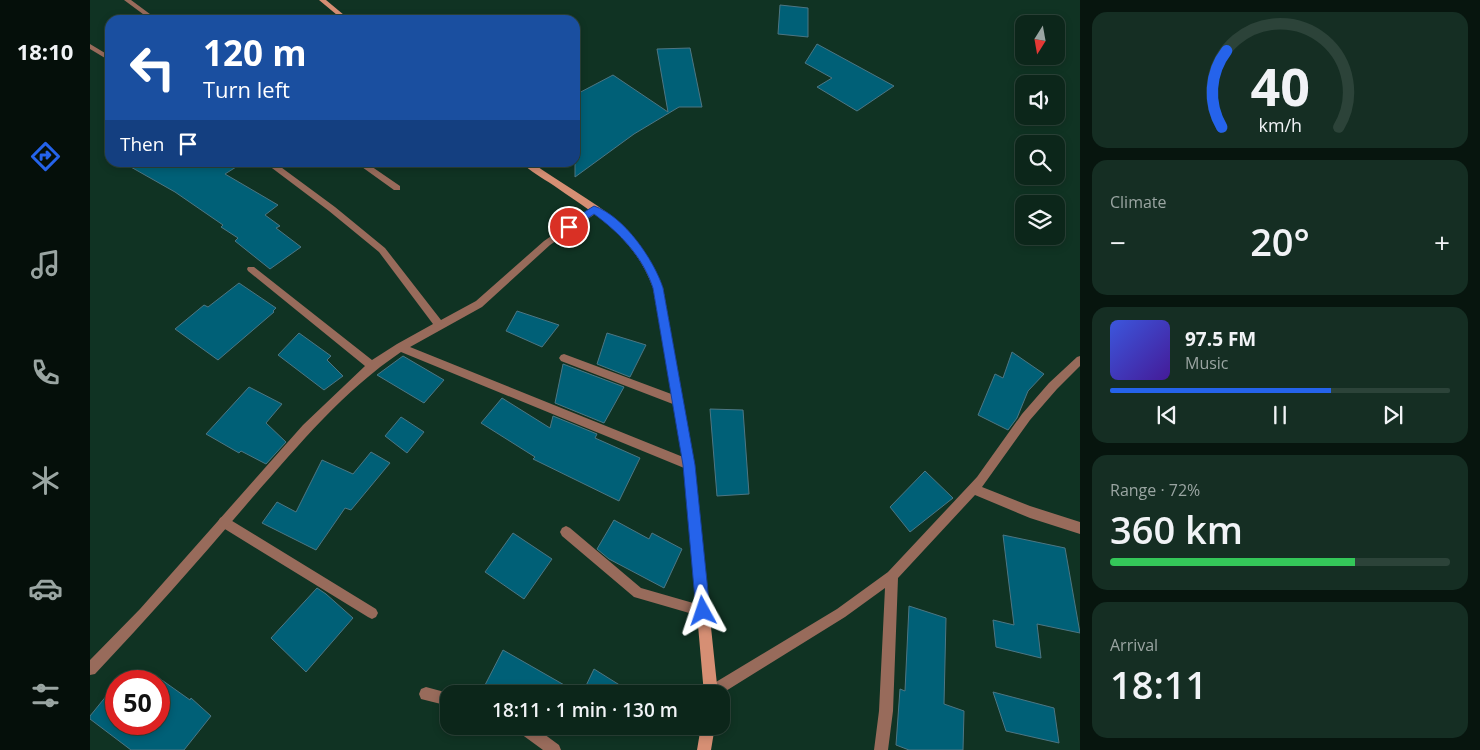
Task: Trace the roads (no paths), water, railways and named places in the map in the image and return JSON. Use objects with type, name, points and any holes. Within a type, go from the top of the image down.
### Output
[{"type":"main road","points":[[322,0],[341,15]]},
{"type":"main road","points":[[532,167],[615,224],[627,236],[653,272],[658,288],[689,465],[710,685]]},
{"type":"main road","points":[[704,750],[706,735]]},
{"type":"street","points":[[127,0],[148,15]]},
{"type":"street","points":[[90,46],[105,56]]},
{"type":"street","points":[[275,167],[332,209],[382,250],[440,326]]},
{"type":"street","points":[[366,167],[396,188]]},
{"type":"street","points":[[90,669],[144,613],[307,428],[372,366],[400,346],[480,304],[547,244],[594,210]]},
{"type":"street","points":[[251,269],[372,366]]},
{"type":"street","points":[[400,346],[689,465]]},
{"type":"street","points":[[564,358],[678,401]]},
{"type":"street","points":[[725,685],[841,613],[892,576],[973,489],[1026,417],[1053,386],[1080,360]]},
{"type":"street","points":[[973,489],[1030,512],[1080,528]]},
{"type":"street","points":[[224,522],[372,613]]},
{"type":"street","points":[[566,532],[638,593],[703,611]]},
{"type":"street","points":[[881,750],[886,711],[892,576]]},
{"type":"street","points":[[426,694],[440,697]]},
{"type":"street","points":[[534,735],[554,750]]}]
